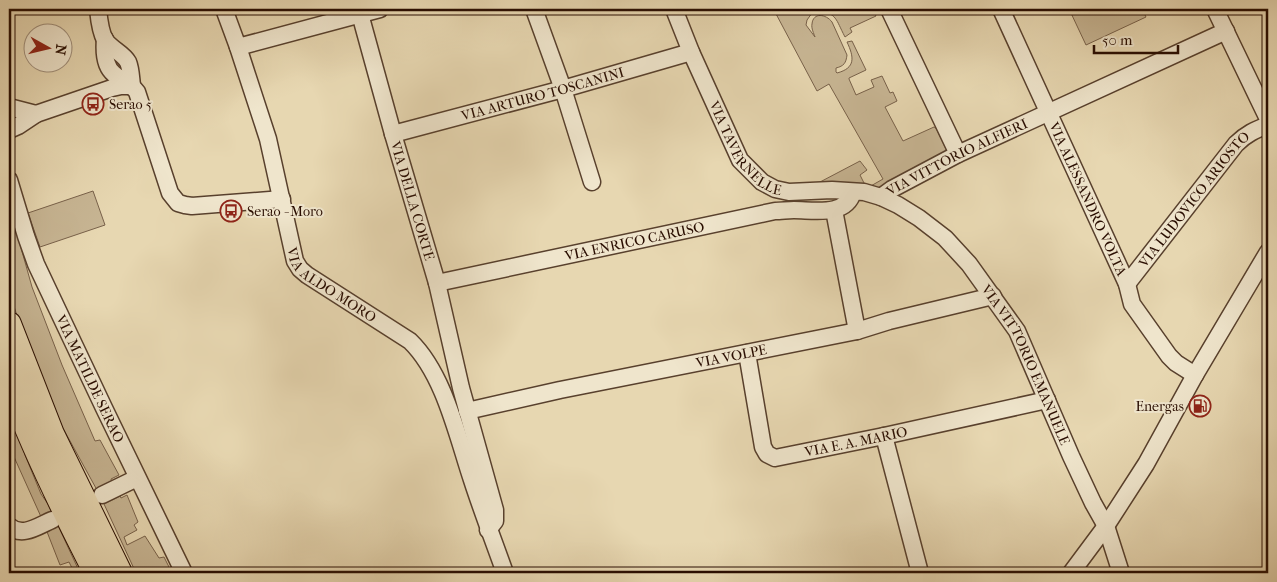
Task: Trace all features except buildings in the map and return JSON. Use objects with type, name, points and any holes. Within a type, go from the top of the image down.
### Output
[{"type":"highway","points":[[9,324],[52,434],[120,573]]},
{"type":"highway","points":[[9,383],[61,521],[85,573]]},
{"type":"highway","points":[[52,434],[129,573]]},
{"type":"highway","points":[[61,521],[96,573]]},
{"type":"street","points":[[98,9],[100,25],[105,40],[104,50],[108,68],[112,74],[132,86],[136,92],[170,193],[178,202],[185,206],[201,206],[282,199]]},
{"type":"street","name":"VIA ALDO MORO","points":[[224,9],[268,139],[295,261],[300,269],[318,283],[410,341],[426,360],[443,393],[488,530],[505,573]]},
{"type":"street","points":[[238,47],[380,9]]},
{"type":"street","points":[[534,9],[563,89],[592,182]]},
{"type":"street","name":"VIA TAVERNELLE","points":[[674,9],[691,52],[740,160],[762,182],[775,189],[789,192],[832,190],[864,192],[880,197]]},
{"type":"street","points":[[889,9],[958,154]]},
{"type":"street","name":"VIA ALESSANDRO VOLTA","points":[[1000,9],[1127,284],[1132,304],[1169,356],[1176,363],[1195,375]]},
{"type":"street","points":[[1215,9],[1268,119]]},
{"type":"street","name":"VIA DELLA CORTE","points":[[360,14],[392,134],[437,283],[461,388],[495,510],[495,521],[488,530]]},
{"type":"street","name":"VIA VITTORIO ALFIERI","points":[[880,197],[958,154],[1226,31]]},
{"type":"street","name":"VIA ARTURO TOSCANINI","points":[[392,134],[563,89],[691,52]]},
{"type":"street","points":[[9,130],[36,114],[112,88],[132,86]]},
{"type":"street","points":[[9,107],[36,114]]},
{"type":"street","name":"VIA LUDOVICO ARIOSTO","points":[[1127,284],[1236,144],[1251,131],[1268,125]]},
{"type":"street","name":"VIA MATILDE SERAO","points":[[9,180],[36,264],[184,573]]},
{"type":"street","points":[[852,192],[851,198],[834,210],[857,331]]},
{"type":"street","name":"VIA VITTORIO EMANUELE","points":[[880,197],[919,218],[945,238],[969,264],[1017,332],[1071,456],[1106,526],[1121,573]]},
{"type":"street","name":"VIA ENRICO CARUSO","points":[[437,283],[775,211],[834,210]]},
{"type":"street","points":[[1071,573],[1106,526],[1146,464],[1195,375],[1268,252]]},
{"type":"street","name":"VIA VOLPE","points":[[468,411],[560,390],[857,331],[889,321],[993,296]]},
{"type":"street","name":"VIA E. A. MARIO","points":[[747,353],[762,447],[771,457],[779,458],[1047,400]]},
{"type":"street","points":[[443,393],[461,388]]},
{"type":"street","points":[[884,436],[920,573]]},
{"type":"street","points":[[102,495],[137,478]]},
{"type":"street","points":[[9,526],[17,532],[61,521]]},
{"type":"shaded area","points":[[770,9],[810,9],[812,13],[806,25],[815,37],[812,26],[815,17],[820,15],[829,19],[847,55],[844,64],[836,68],[836,72],[843,71],[850,65],[852,57],[847,42],[852,41],[866,70],[849,78],[856,95],[874,87],[871,80],[882,76],[890,93],[893,92],[897,101],[885,107],[903,141],[934,127],[946,152],[898,180],[875,190],[818,187],[820,182],[860,161],[867,170],[860,175],[866,187],[883,179],[829,84],[817,91],[775,12],[772,12]]},
{"type":"shaded area","points":[[817,9],[873,9],[876,16],[850,28],[852,32],[845,37],[832,15]]},
{"type":"shaded area","points":[[1074,9],[1142,9],[1146,17],[1086,45],[1070,11]]},
{"type":"shaded area","points":[[93,191],[105,225],[40,247],[28,213]]},
{"type":"shaded area","points":[[9,205],[32,287],[62,365],[95,441],[100,440],[119,475],[111,479],[112,483],[97,490],[59,421],[22,331],[9,291]]},
{"type":"shaded area","points":[[9,408],[41,494],[48,504],[80,573],[66,573],[73,570],[69,562],[60,565],[42,519],[10,448]]},
{"type":"shaded area","points":[[127,495],[138,522],[134,525],[137,530],[124,537],[127,545],[145,536],[159,558],[164,557],[172,573],[136,573],[104,504],[120,496],[121,498]]},
{"type":"place","name":"Serao 5","points":[[93,104]]},
{"type":"place","name":"Serao - Moro","points":[[231,211]]},
{"type":"place","name":"Energas","points":[[1200,406]]}]
